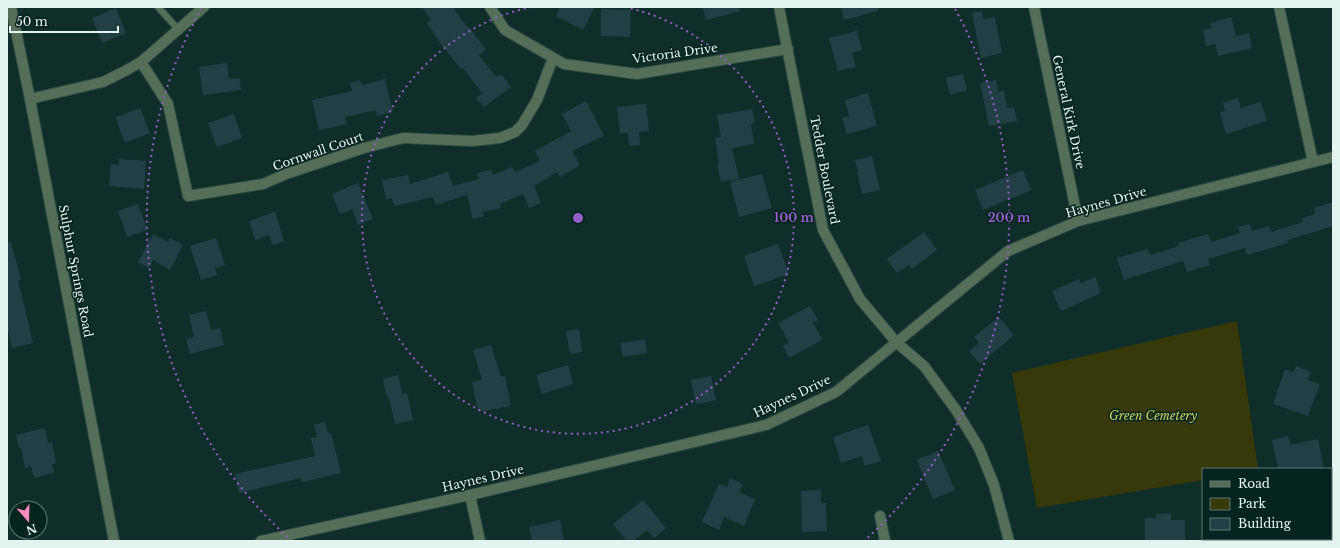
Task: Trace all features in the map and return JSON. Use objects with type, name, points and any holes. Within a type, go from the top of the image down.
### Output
[{"type":"street","name":"Sulphur Springs Road","points":[[11,7],[30,99],[114,541]]},
{"type":"street","points":[[30,99],[103,82],[125,71],[141,62],[204,7]]},
{"type":"street","name":"Victoria Drive","points":[[490,7],[505,30],[564,64],[638,74],[788,49]]},
{"type":"street","name":"Tedder Boulevard","points":[[780,7],[823,230],[860,299],[896,342],[924,366],[956,410],[979,448],[994,485],[1010,541]]},
{"type":"street","name":"General Kirk Drive","points":[[1034,7],[1078,221]]},
{"type":"street","points":[[1279,7],[1313,162]]},
{"type":"street","name":"Cornwall Court","points":[[141,62],[168,104],[188,196],[263,184],[286,174],[364,148],[403,138],[472,141],[500,138],[514,132],[522,125],[537,100],[553,58]]},
{"type":"street","name":"Haynes Drive","points":[[261,541],[470,495],[766,425],[836,392],[1008,251],[1078,221],[1333,157]]},
{"type":"street","points":[[470,495],[480,541]]},
{"type":"street","points":[[880,516],[885,541]]},
{"type":"lane","points":[[158,7],[178,29]]},
{"type":"green space","name":"Green Cemetery","points":[[1237,321],[1258,468],[1202,468],[1202,480],[1037,508],[1012,373]]},
{"type":"building","points":[[422,7],[453,7],[486,50],[479,55],[496,77],[501,74],[511,87],[484,107],[476,98],[482,93],[463,68],[461,69],[441,44],[427,23],[431,20]]},
{"type":"building","points":[[560,7],[595,7],[583,30],[556,16]]},
{"type":"building","points":[[703,7],[739,7],[740,11],[706,20]]},
{"type":"building","points":[[841,7],[878,7],[878,11],[844,20]]},
{"type":"building","points":[[116,8],[126,33],[102,43],[92,18]]},
{"type":"building","points":[[601,9],[631,10],[630,37],[601,36]]},
{"type":"building","points":[[982,11],[984,19],[995,17],[1002,53],[981,58],[972,13]]},
{"type":"building","points":[[1231,17],[1236,36],[1249,33],[1252,48],[1218,56],[1215,44],[1206,46],[1203,30],[1212,28],[1210,23]]},
{"type":"building","points":[[857,31],[862,50],[852,53],[856,67],[838,71],[829,38]]},
{"type":"building","points":[[227,63],[229,79],[239,78],[241,90],[203,95],[199,67]]},
{"type":"building","points":[[963,74],[967,90],[950,95],[946,78]]},
{"type":"building","points":[[385,79],[393,112],[377,116],[376,110],[345,117],[347,124],[319,130],[312,100],[352,91],[350,83],[360,80],[362,85]]},
{"type":"building","points":[[996,80],[998,92],[1004,91],[1007,108],[1014,107],[1017,121],[989,126],[980,83]]},
{"type":"building","points":[[868,93],[877,126],[847,134],[842,118],[849,116],[845,100]]},
{"type":"building","points":[[1238,98],[1241,108],[1261,102],[1267,121],[1226,134],[1220,113],[1225,111],[1223,103]]},
{"type":"building","points":[[586,101],[604,136],[572,151],[580,165],[560,177],[557,172],[534,186],[541,203],[529,208],[523,194],[500,204],[501,208],[483,212],[484,216],[473,219],[467,195],[436,205],[433,197],[394,206],[392,198],[386,200],[382,180],[408,175],[410,184],[448,172],[453,186],[479,179],[477,173],[491,170],[493,175],[512,167],[515,172],[540,161],[535,151],[571,131],[562,114]]},
{"type":"building","points":[[646,104],[649,131],[639,132],[640,145],[629,146],[628,133],[620,133],[617,107]]},
{"type":"building","points":[[140,108],[150,133],[125,143],[116,117]]},
{"type":"building","points":[[752,109],[755,123],[751,124],[754,144],[732,148],[739,179],[721,182],[717,165],[719,165],[715,138],[721,137],[717,115]]},
{"type":"building","points":[[234,114],[242,138],[217,147],[208,123]]},
{"type":"building","points":[[872,156],[880,190],[862,194],[855,160]]},
{"type":"building","points":[[119,159],[146,161],[144,189],[109,186],[111,164],[119,165]]},
{"type":"building","points":[[1023,170],[1031,190],[983,210],[975,190]]},
{"type":"building","points":[[762,174],[772,208],[739,217],[730,182]]},
{"type":"building","points":[[358,183],[373,219],[358,225],[352,209],[340,214],[332,194]]},
{"type":"building","points":[[1333,202],[1333,226],[1287,240],[1288,243],[1247,255],[1245,248],[1208,259],[1210,265],[1187,272],[1183,261],[1124,280],[1117,258],[1148,249],[1150,255],[1179,246],[1178,243],[1208,234],[1211,242],[1240,233],[1238,227],[1250,224],[1252,231],[1269,226],[1271,232],[1303,222],[1302,218],[1315,214],[1314,208]]},
{"type":"building","points":[[138,204],[147,230],[127,237],[118,211]]},
{"type":"building","points":[[275,212],[284,241],[273,245],[269,235],[255,240],[249,221]]},
{"type":"building","points":[[924,232],[937,250],[912,269],[909,265],[897,273],[887,259]]},
{"type":"building","points":[[153,234],[168,242],[170,238],[183,245],[170,270],[153,260],[149,268],[138,262]]},
{"type":"building","points":[[216,238],[225,265],[215,268],[217,275],[201,280],[190,246]]},
{"type":"building","points":[[11,242],[21,280],[18,280],[33,343],[12,348],[7,326],[7,243]]},
{"type":"building","points":[[778,244],[789,274],[754,286],[744,256]]},
{"type":"building","points":[[1095,277],[1101,293],[1061,311],[1052,291],[1079,279],[1081,283]]},
{"type":"building","points":[[810,306],[818,320],[813,322],[822,340],[789,358],[783,346],[789,342],[778,323]]},
{"type":"building","points":[[206,311],[211,330],[220,328],[224,345],[190,354],[186,339],[194,337],[189,315]]},
{"type":"building","points":[[999,317],[1014,335],[980,364],[969,351],[979,343],[974,337]]},
{"type":"building","points":[[579,329],[582,352],[570,354],[566,331]]},
{"type":"building","points":[[645,339],[647,353],[623,357],[620,343]]},
{"type":"building","points":[[491,345],[501,377],[505,376],[511,406],[478,412],[472,382],[482,380],[473,350]]},
{"type":"building","points":[[568,365],[573,384],[542,394],[536,375]]},
{"type":"building","points":[[1296,366],[1311,372],[1308,380],[1320,384],[1308,416],[1273,404],[1285,369],[1294,372]]},
{"type":"building","points":[[398,375],[402,394],[407,393],[413,420],[395,424],[383,379]]},
{"type":"building","points":[[711,376],[716,400],[696,404],[691,380]]},
{"type":"building","points":[[325,422],[328,433],[331,433],[341,473],[302,482],[301,478],[239,493],[235,474],[315,456],[311,438],[317,437],[314,425]]},
{"type":"building","points":[[868,425],[881,461],[865,466],[862,456],[841,463],[833,437]]},
{"type":"building","points":[[45,428],[48,443],[52,442],[56,463],[52,464],[54,473],[34,478],[31,466],[25,468],[21,447],[19,448],[16,435]]},
{"type":"building","points":[[1288,436],[1290,445],[1318,439],[1324,468],[1278,468],[1272,440]]},
{"type":"building","points":[[938,451],[955,490],[933,499],[917,460]]},
{"type":"building","points":[[730,478],[743,484],[739,492],[755,499],[744,526],[724,517],[719,530],[702,522],[719,484],[727,487]]},
{"type":"building","points":[[821,490],[821,503],[826,503],[827,531],[802,532],[801,491]]},
{"type":"building","points":[[643,500],[666,528],[654,538],[647,530],[633,541],[627,541],[613,524]]},
{"type":"building","points":[[1171,513],[1171,520],[1185,520],[1185,541],[1145,541],[1145,518],[1156,518],[1156,514]]},
{"type":"building","points":[[560,520],[564,541],[532,541],[529,527]]}]
